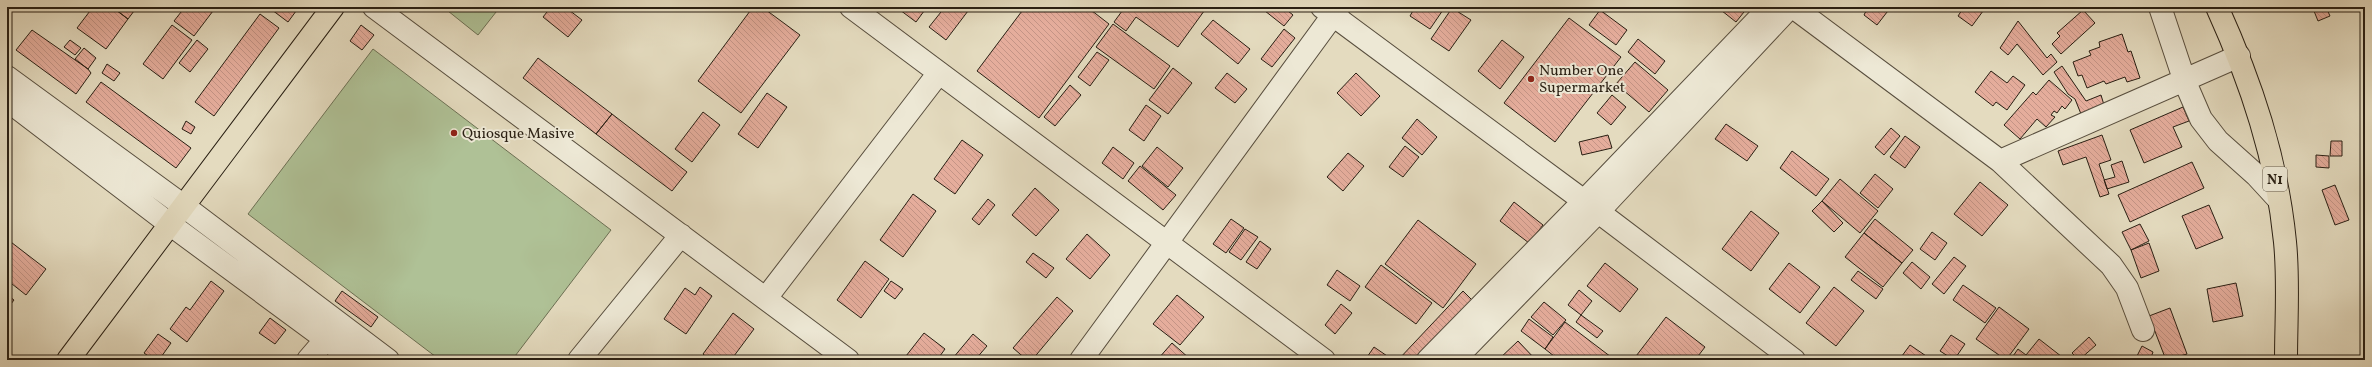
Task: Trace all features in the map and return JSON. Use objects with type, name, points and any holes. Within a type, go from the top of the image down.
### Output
[{"type":"main road","points":[[68,360],[185,207],[333,7]]},
{"type":"main road","name":"N1","points":[[2216,7],[2239,56],[2267,138],[2279,200],[2285,242],[2287,279],[2286,360]]},
{"type":"street","points":[[374,7],[848,360]]},
{"type":"street","points":[[851,7],[938,74],[1324,360]]},
{"type":"street","points":[[1454,360],[1770,7]]},
{"type":"street","points":[[1428,360],[1591,207],[1791,7],[2000,161],[2111,265],[2127,288],[2143,330]]},
{"type":"street","points":[[2160,7],[2185,82],[2201,119],[2214,135],[2279,200]]},
{"type":"street","points":[[1081,360],[1331,10],[1794,360]]},
{"type":"street","points":[[2000,161],[2185,82],[2239,56]]},
{"type":"street","points":[[766,298],[938,74]]},
{"type":"street","points":[[7,77],[185,207],[388,360]]},
{"type":"street","points":[[7,100],[170,225],[354,360]]},
{"type":"street","points":[[579,360],[681,235]]},
{"type":"street","points":[[308,360],[326,339]]},
{"type":"green space","points":[[443,7],[500,7],[478,35]]},
{"type":"green space","points":[[373,49],[611,230],[512,360],[440,360],[248,214]]},
{"type":"building","points":[[93,7],[112,7],[128,19],[106,49],[77,28]]},
{"type":"building","points":[[112,7],[137,7],[128,19]]},
{"type":"building","points":[[185,7],[216,7],[194,36],[174,21]]},
{"type":"building","points":[[268,7],[299,7],[288,22]]},
{"type":"building","points":[[551,7],[565,7],[582,20],[568,37],[543,17]]},
{"type":"building","points":[[753,7],[762,7],[800,35],[741,113],[698,81]]},
{"type":"building","points":[[896,7],[927,7],[916,22]]},
{"type":"building","points":[[945,7],[971,7],[946,40],[929,27]]},
{"type":"building","points":[[1025,7],[1087,7],[1109,24],[1039,118],[977,71]]},
{"type":"building","points":[[1125,7],[1207,7],[1178,47],[1136,17],[1126,31],[1114,22]]},
{"type":"building","points":[[1260,7],[1283,7],[1293,15],[1284,26]]},
{"type":"building","points":[[1415,7],[1445,7],[1430,29],[1410,16]]},
{"type":"building","points":[[1717,7],[1748,7],[1736,22]]},
{"type":"building","points":[[1868,7],[1891,7],[1877,25],[1864,15]]},
{"type":"building","points":[[1964,7],[1986,7],[1972,26],[1958,16]]},
{"type":"building","points":[[2326,7],[2330,16],[2318,21],[2314,11]]},
{"type":"building","points":[[1452,8],[1471,20],[1449,51],[1431,39]]},
{"type":"building","points":[[1600,10],[1627,30],[1616,45],[1589,25]]},
{"type":"building","points":[[2083,10],[2095,23],[2061,54],[2052,44],[2060,36],[2057,33]]},
{"type":"building","points":[[260,14],[279,28],[214,116],[195,102]]},
{"type":"building","points":[[1569,18],[1621,57],[1555,142],[1504,103]]},
{"type":"building","points":[[1213,20],[1250,49],[1238,64],[1201,34]]},
{"type":"building","points":[[2018,21],[2047,58],[2051,54],[2057,62],[2043,75],[2017,44],[2008,55],[2000,48]]},
{"type":"building","points":[[1113,24],[1170,66],[1154,89],[1096,47]]},
{"type":"building","points":[[172,25],[192,40],[163,79],[143,64]]},
{"type":"building","points":[[361,25],[374,35],[362,50],[350,41]]},
{"type":"building","points":[[1284,29],[1295,38],[1272,67],[1261,59]]},
{"type":"building","points":[[32,30],[88,69],[91,73],[76,94],[16,50]]},
{"type":"building","points":[[2122,34],[2128,52],[2131,51],[2140,78],[2127,82],[2125,77],[2106,84],[2104,81],[2087,88],[2082,75],[2078,76],[2073,62],[2091,55],[2089,51],[2100,47],[2099,42]]},
{"type":"building","points":[[1638,39],[1665,61],[1655,74],[1628,52]]},
{"type":"building","points":[[70,40],[81,48],[75,55],[64,47]]},
{"type":"building","points":[[197,40],[208,49],[190,72],[179,63]]},
{"type":"building","points":[[1502,40],[1524,57],[1500,89],[1478,71]]},
{"type":"building","points":[[84,48],[96,58],[88,69],[75,59]]},
{"type":"building","points":[[1097,52],[1109,60],[1090,86],[1078,77]]},
{"type":"building","points":[[538,58],[612,114],[596,134],[523,78]]},
{"type":"building","points":[[1635,62],[1668,90],[1649,112],[1616,84]]},
{"type":"building","points":[[107,64],[120,73],[114,81],[102,73]]},
{"type":"building","points":[[2062,66],[2086,101],[2101,95],[2104,105],[2081,114],[2075,99],[2068,94],[2054,72]]},
{"type":"building","points":[[1173,68],[1192,83],[1168,114],[1149,100]]},
{"type":"building","points":[[1991,71],[2007,83],[2013,76],[2025,85],[2007,110],[1996,102],[1993,106],[1975,92]]},
{"type":"building","points":[[1227,73],[1247,89],[1235,103],[1215,88]]},
{"type":"building","points":[[1356,73],[1380,96],[1361,116],[1337,93]]},
{"type":"building","points":[[2049,80],[2072,100],[2065,109],[2062,106],[2057,113],[2054,111],[2051,115],[2055,117],[2046,127],[2037,119],[2020,139],[2004,125],[2033,92],[2036,95]]},
{"type":"building","points":[[101,82],[191,148],[176,168],[86,102]]},
{"type":"building","points":[[1070,85],[1081,95],[1055,126],[1044,117]]},
{"type":"building","points":[[767,93],[787,107],[758,148],[738,134]]},
{"type":"building","points":[[1612,95],[1626,107],[1611,125],[1597,113]]},
{"type":"building","points":[[1146,105],[1161,116],[1144,141],[1129,130]]},
{"type":"building","points":[[2183,107],[2189,121],[2173,127],[2182,147],[2144,163],[2130,130]]},
{"type":"building","points":[[703,112],[720,125],[692,162],[675,149]]},
{"type":"building","points":[[612,114],[687,172],[672,191],[596,134]]},
{"type":"building","points":[[1417,119],[1437,137],[1422,155],[1402,138]]},
{"type":"building","points":[[186,121],[195,127],[191,134],[182,129]]},
{"type":"building","points":[[1726,124],[1758,146],[1747,161],[1715,139]]},
{"type":"building","points":[[1891,128],[1900,136],[1884,155],[1875,147]]},
{"type":"building","points":[[1608,135],[1612,148],[1582,155],[1579,142]]},
{"type":"building","points":[[2102,135],[2111,160],[2099,164],[2109,194],[2100,197],[2086,157],[2063,165],[2058,151]]},
{"type":"building","points":[[1905,136],[1920,147],[1905,168],[1890,157]]},
{"type":"building","points":[[962,140],[983,155],[955,194],[934,179]]},
{"type":"building","points":[[2331,141],[2342,141],[2342,156],[2330,156]]},
{"type":"building","points":[[1405,146],[1419,157],[1403,177],[1389,167]]},
{"type":"building","points":[[1113,147],[1134,163],[1123,179],[1102,163]]},
{"type":"building","points":[[1157,147],[1183,168],[1168,187],[1142,166]]},
{"type":"building","points":[[1792,151],[1829,179],[1816,196],[1780,168]]},
{"type":"building","points":[[1348,153],[1364,166],[1343,191],[1327,177]]},
{"type":"building","points":[[2316,155],[2329,156],[2329,168],[2316,167]]},
{"type":"building","points":[[2122,161],[2129,182],[2107,189],[2104,180],[2115,177],[2111,165]]},
{"type":"building","points":[[2192,162],[2204,188],[2130,222],[2118,195]]},
{"type":"building","points":[[1140,166],[1176,195],[1163,210],[1128,181]]},
{"type":"building","points":[[1875,174],[1893,189],[1878,208],[1860,193]]},
{"type":"building","points":[[1840,179],[1878,211],[1860,233],[1822,201]]},
{"type":"building","points":[[1980,182],[2008,205],[1982,236],[1954,214]]},
{"type":"building","points":[[2335,185],[2349,220],[2335,225],[2322,190]]},
{"type":"building","points":[[1035,188],[1059,210],[1036,236],[1012,215]]},
{"type":"building","points":[[913,194],[936,211],[903,257],[880,240]]},
{"type":"building","points":[[988,199],[995,205],[979,225],[972,219]]},
{"type":"building","points":[[1822,201],[1843,223],[1834,232],[1812,211]]},
{"type":"building","points":[[1514,202],[1543,225],[1529,243],[1500,221]]},
{"type":"building","points":[[2209,205],[2223,238],[2196,249],[2182,216]]},
{"type":"building","points":[[1751,211],[1779,233],[1751,271],[1722,249]]},
{"type":"building","points":[[1231,219],[1244,228],[1226,253],[1213,244]]},
{"type":"building","points":[[1875,219],[1913,250],[1902,263],[1864,233]]},
{"type":"building","points":[[1418,220],[1476,264],[1443,308],[1385,264]]},
{"type":"building","points":[[2140,224],[2149,241],[2131,250],[2122,232]]},
{"type":"building","points":[[1245,229],[1258,237],[1241,260],[1229,252]]},
{"type":"building","points":[[1932,232],[1947,243],[1935,260],[1920,249]]},
{"type":"building","points":[[1864,233],[1902,263],[1883,287],[1845,257]]},
{"type":"building","points":[[1087,234],[1110,255],[1090,279],[1066,259]]},
{"type":"building","points":[[7,239],[46,269],[26,295],[7,280]]},
{"type":"building","points":[[1260,241],[1271,249],[1257,269],[1246,262]]},
{"type":"building","points":[[2149,243],[2159,271],[2141,278],[2131,250]]},
{"type":"building","points":[[1033,253],[1054,268],[1046,278],[1026,262]]},
{"type":"building","points":[[1954,257],[1966,266],[1944,294],[1932,284]]},
{"type":"building","points":[[865,261],[889,279],[861,318],[837,300]]},
{"type":"building","points":[[1912,262],[1930,277],[1921,289],[1903,273]]},
{"type":"building","points":[[1605,263],[1638,289],[1620,312],[1587,286]]},
{"type":"building","points":[[1789,263],[1820,287],[1800,313],[1769,289]]},
{"type":"building","points":[[1381,265],[1432,303],[1416,324],[1365,287]]},
{"type":"building","points":[[1337,270],[1360,286],[1350,301],[1327,285]]},
{"type":"building","points":[[1858,271],[1883,289],[1876,299],[1851,280]]},
{"type":"building","points":[[211,281],[224,291],[187,342],[170,329],[186,307],[190,310]]},
{"type":"building","points":[[891,281],[903,289],[895,299],[884,291]]},
{"type":"building","points":[[2236,283],[2243,316],[2213,322],[2207,289]]},
{"type":"building","points":[[1963,285],[1996,308],[1985,323],[1953,300]]},
{"type":"building","points":[[700,287],[712,296],[686,334],[664,319],[685,288],[695,295]]},
{"type":"building","points":[[1834,287],[1864,311],[1836,346],[1806,323]]},
{"type":"building","points":[[1579,290],[1592,301],[1581,315],[1568,305]]},
{"type":"building","points":[[342,291],[378,317],[371,327],[335,301]]},
{"type":"building","points":[[1463,291],[1476,304],[1422,360],[1398,360]]},
{"type":"building","points":[[7,295],[14,300],[7,309]]},
{"type":"building","points":[[1177,295],[1204,317],[1180,345],[1153,324]]},
{"type":"building","points":[[1057,297],[1073,311],[1032,360],[1027,360],[1013,348]]},
{"type":"building","points":[[1544,302],[1566,320],[1553,335],[1531,317]]},
{"type":"building","points":[[1341,304],[1352,313],[1335,334],[1325,325]]},
{"type":"building","points":[[1999,307],[2029,329],[2006,360],[1976,339]]},
{"type":"building","points":[[2170,308],[2187,354],[2166,360],[2149,316]]},
{"type":"building","points":[[733,313],[754,329],[731,360],[710,360],[703,354]]},
{"type":"building","points":[[1581,315],[1603,331],[1597,338],[1576,322]]},
{"type":"building","points":[[1666,317],[1705,347],[1695,360],[1633,360]]},
{"type":"building","points":[[270,318],[286,330],[275,344],[259,333]]},
{"type":"building","points":[[1529,319],[1553,337],[1545,349],[1521,331]]},
{"type":"building","points":[[1565,322],[1615,360],[1559,360],[1545,349]]},
{"type":"building","points":[[924,333],[945,349],[937,360],[911,360],[906,356]]},
{"type":"building","points":[[158,334],[171,343],[159,360],[154,360],[144,353]]},
{"type":"building","points":[[973,334],[987,346],[975,360],[956,360],[953,358]]},
{"type":"building","points":[[1951,335],[1965,344],[1954,360],[1940,351]]},
{"type":"building","points":[[2089,337],[2096,345],[2079,360],[2072,353]]},
{"type":"building","points":[[2039,339],[2066,360],[2032,360],[2026,355]]},
{"type":"building","points":[[1518,341],[1536,360],[1498,360]]},
{"type":"building","points":[[1172,343],[1190,359],[1158,359]]},
{"type":"building","points":[[1910,345],[1932,360],[1899,360]]},
{"type":"building","points":[[2142,346],[2153,352],[2150,360],[2135,360]]},
{"type":"building","points":[[1374,347],[1393,360],[1365,360]]},
{"type":"building","points":[[2018,349],[2026,355],[2022,360],[2013,356]]},
{"type":"place","name":"Number One Supermarket","points":[[1531,79]]},
{"type":"place","name":"Quiosque Masive","points":[[454,133]]}]
